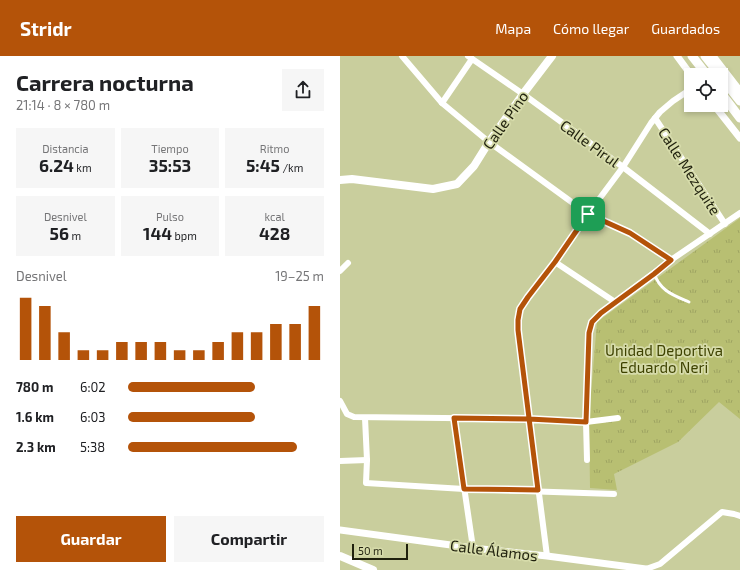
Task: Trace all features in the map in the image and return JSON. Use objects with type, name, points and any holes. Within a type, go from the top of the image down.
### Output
[{"type":"main road","name":"Calle Pino","points":[[340,180],[352,179],[433,189],[457,184],[474,166],[523,94],[552,56]]},
{"type":"main road","points":[[692,56],[701,68]]},
{"type":"main road","points":[[705,56],[714,68]]},
{"type":"main road","points":[[728,86],[740,101]]},
{"type":"main road","points":[[728,102],[740,118]]},
{"type":"main road","points":[[340,556],[374,570]]},
{"type":"street","points":[[402,56],[442,104],[489,142],[588,214],[630,233],[671,260]]},
{"type":"street","points":[[677,56],[686,68]]},
{"type":"street","points":[[713,56],[740,91]]},
{"type":"street","points":[[442,104],[470,58]]},
{"type":"street","name":"Calle Pirul","points":[[470,58],[523,94],[710,234]]},
{"type":"street","points":[[547,556],[518,330],[520,309],[555,262],[655,118],[660,112],[684,93]]},
{"type":"street","points":[[720,112],[740,138]]},
{"type":"street","name":"Calle Mezquite","points":[[655,118],[725,224]]},
{"type":"street","points":[[588,460],[586,422],[589,333],[592,322],[615,302],[671,260],[740,213]]},
{"type":"street","points":[[555,262],[615,302]]},
{"type":"street","points":[[340,271],[348,263]]},
{"type":"street","points":[[340,401],[347,414],[354,417],[365,418],[529,419],[586,422],[618,418]]},
{"type":"street","points":[[365,418],[367,460],[366,483],[464,489],[538,490],[614,494]]},
{"type":"street","points":[[454,418],[473,548]]},
{"type":"street","points":[[340,461],[367,460]]},
{"type":"street","points":[[647,570],[660,564],[722,512],[740,516]]},
{"type":"street","name":"Calle Álamos","points":[[340,530],[647,570]]},
{"type":"lane","points":[[654,274],[657,282],[666,291],[689,302]]},
{"type":"green space","name":"Unidad Deportiva Eduardo Neri","points":[[740,218],[740,419],[719,402],[678,442],[614,474],[617,490],[590,488],[589,417],[597,322]]},
{"type":"route","points":[[588,214],[520,309],[518,320],[518,330],[529,419],[538,490],[464,489],[454,418],[529,419],[586,422],[589,333],[592,322],[601,313],[671,260],[630,233],[588,214]]}]
